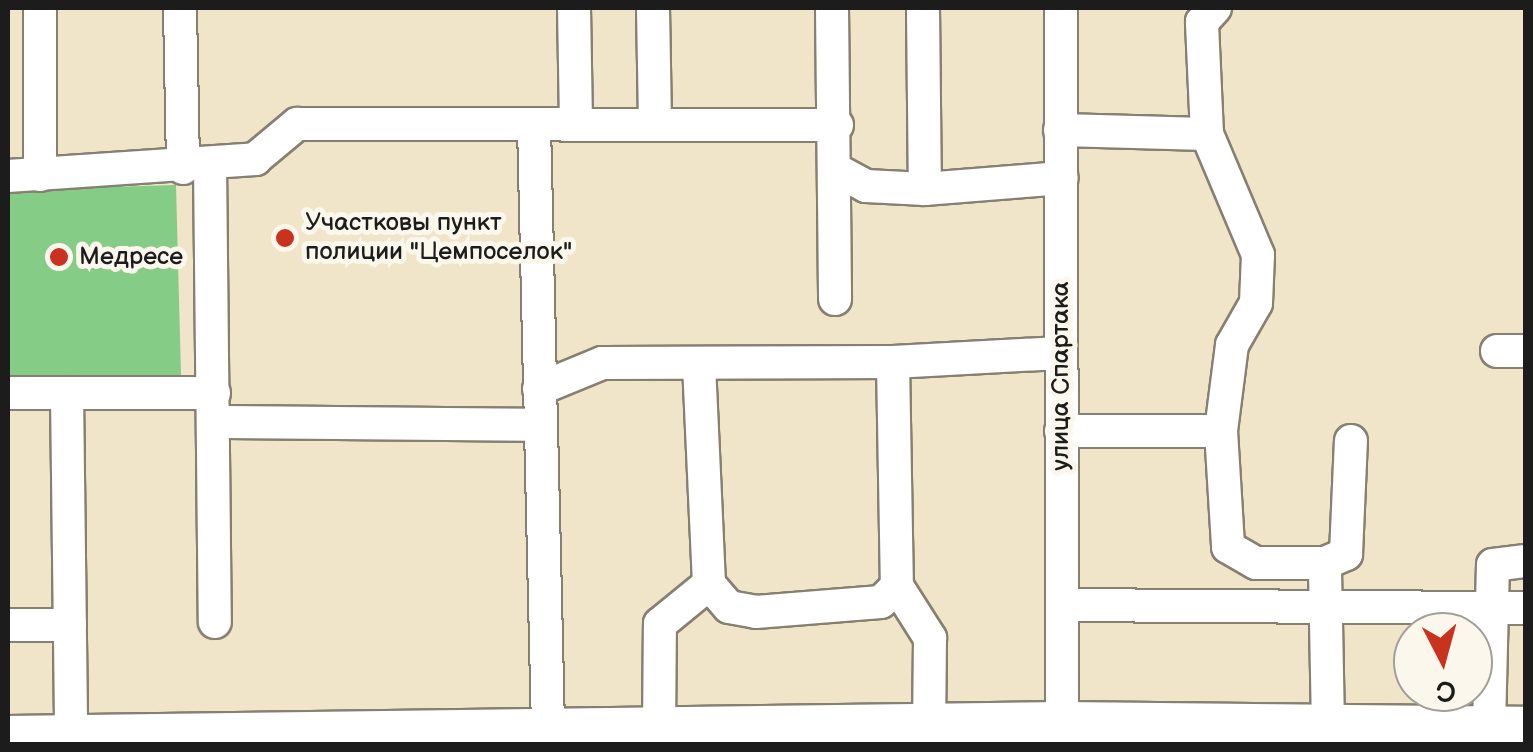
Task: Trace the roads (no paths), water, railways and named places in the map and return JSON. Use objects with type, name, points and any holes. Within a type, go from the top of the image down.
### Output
[{"type":"main road","points":[[8,737],[548,730],[929,729],[1062,734],[1328,726],[1507,728]]},
{"type":"street","points":[[40,8],[24,176],[197,166],[255,158],[297,124],[836,124]]},
{"type":"street","points":[[180,8],[197,166],[214,408],[215,622]]},
{"type":"street","points":[[574,8],[576,124]]},
{"type":"street","points":[[654,8],[654,123]]},
{"type":"street","points":[[832,8],[838,171],[835,299]]},
{"type":"street","points":[[922,8],[925,189]]},
{"type":"street","name":"улица Спартака","points":[[1062,8],[1062,734]]},
{"type":"street","points":[[1215,8],[1202,22],[1207,134],[1258,256],[1256,303],[1232,346],[1221,431],[1228,547],[1256,563],[1325,563],[1346,554],[1351,442]]},
{"type":"street","points":[[534,125],[548,730]]},
{"type":"street","points":[[1060,130],[1207,134]]},
{"type":"street","points":[[838,171],[866,186],[925,189],[1062,178]]},
{"type":"street","points":[[539,390],[602,363],[699,366],[1060,354]]},
{"type":"street","points":[[893,362],[897,586],[930,638],[929,729]]},
{"type":"street","points":[[699,366],[709,584],[728,606],[756,612],[881,602],[897,586]]},
{"type":"street","points":[[8,393],[67,393],[214,408],[540,425]]},
{"type":"street","points":[[67,393],[70,737]]},
{"type":"street","points":[[1061,430],[1221,431]]},
{"type":"street","points":[[1507,728],[1492,607],[1493,565],[1526,561]]},
{"type":"street","points":[[1325,563],[1328,726]]},
{"type":"street","points":[[659,732],[660,624],[709,584]]},
{"type":"street","points":[[1062,606],[1526,608]]},
{"type":"street","points":[[8,624],[70,625]]},
{"type":"place","name":"Участковы пункт полиции \"Цемпоселок\"","points":[[285,238]]},
{"type":"place","name":"Медресе","points":[[59,257]]}]
